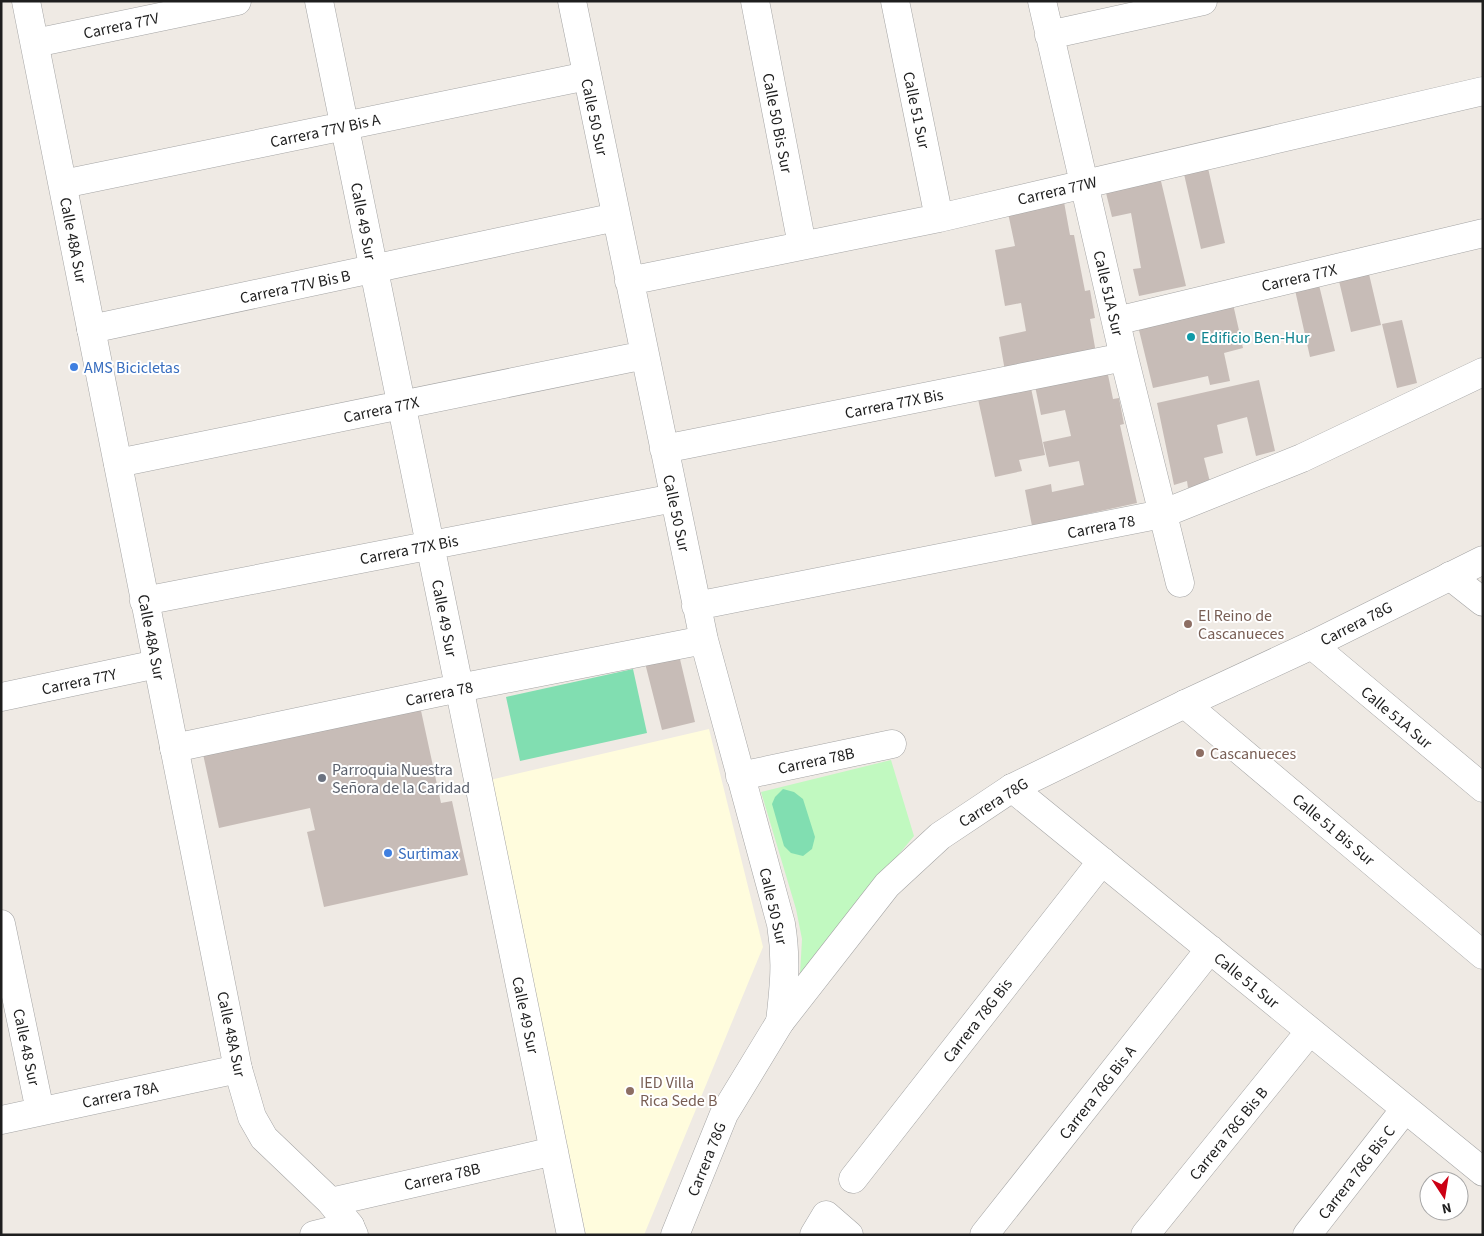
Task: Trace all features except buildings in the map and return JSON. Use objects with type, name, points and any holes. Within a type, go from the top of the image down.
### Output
[{"type":"street","name":"Calle 48A Sur","points":[[26,1],[238,1069],[252,1117],[264,1138],[331,1202],[352,1231]]},
{"type":"street","name":"Carrera 77V","points":[[35,43],[237,1]]},
{"type":"street","name":"Calle 49 Sur","points":[[319,1],[571,1235]]},
{"type":"street","name":"Calle 50 Sur","points":[[572,1],[696,606],[781,924],[784,940],[785,972],[780,1022]]},
{"type":"street","name":"Calle 50 Bis Sur","points":[[755,1],[802,245]]},
{"type":"street","name":"Calle 51 Sur","points":[[895,1],[939,218]]},
{"type":"street","name":"Calle 51A Sur","points":[[1042,1],[1124,357],[1180,583]]},
{"type":"street","points":[[1050,35],[1203,1]]},
{"type":"street","name":"Carrera 77V Bis A","points":[[63,184],[587,76]]},
{"type":"street","name":"Carrera 77W","points":[[629,281],[939,218],[1483,91]]},
{"type":"street","name":"Carrera 77V Bis B","points":[[91,329],[616,217]]},
{"type":"street","name":"Carrera 77X","points":[[1116,321],[1483,234]]},
{"type":"street","name":"Carrera 77X","points":[[118,464],[644,355]]},
{"type":"street","name":"Carrera 77X Bis","points":[[664,449],[1124,357]]},
{"type":"street","name":"Carrera 78","points":[[696,606],[1162,514],[1302,458],[1483,372]]},
{"type":"street","name":"Carrera 77X Bis","points":[[144,601],[674,498]]},
{"type":"street","name":"Carrera 78G","points":[[675,1235],[724,1114],[780,1022],[887,885],[940,836],[1012,788],[1312,645],[1483,560]]},
{"type":"street","points":[[1450,576],[1483,602]]},
{"type":"street","name":"Carrera 78","points":[[174,748],[459,688],[704,640]]},
{"type":"street","name":"Calle 51A Sur","points":[[1312,645],[1483,788]]},
{"type":"street","name":"Carrera 77Y","points":[[1,697],[157,664]]},
{"type":"street","name":"Calle 51 Bis Sur","points":[[1185,704],[1483,955]]},
{"type":"street","name":"Carrera 78B","points":[[740,776],[892,744]]},
{"type":"street","name":"Calle 51 Sur","points":[[1012,788],[1483,1172]]},
{"type":"street","name":"Carrera 78G Bis","points":[[853,1179],[1102,861]]},
{"type":"street","name":"Calle 48 Sur","points":[[1,924],[40,1112]]},
{"type":"street","name":"Carrera 78G Bis A","points":[[984,1235],[1210,949]]},
{"type":"street","name":"Carrera 78G Bis B","points":[[1145,1235],[1310,1031]]},
{"type":"street","name":"Carrera 78A","points":[[1,1120],[238,1069]]},
{"type":"street","name":"Carrera 78G Bis C","points":[[1307,1235],[1405,1109]]},
{"type":"street","name":"Carrera 78B","points":[[331,1202],[554,1151]]},
{"type":"street","points":[[820,1225],[849,1235]]},
{"type":"street","points":[[314,1235],[352,1231]]},
{"type":"shaded area","name":"IED Villa Rica Sede B","points":[[709,729],[763,947],[644,1235],[586,1235],[490,780]]},
{"type":"green space","points":[[633,669],[647,733],[520,761],[506,697]]},
{"type":"green space","points":[[891,760],[914,836],[800,974],[802,939],[796,909],[761,792]]},
{"type":"green space","points":[[783,789],[794,792],[803,799],[815,837],[812,849],[803,856],[791,853],[784,846],[772,804],[775,797]]},
{"type":"place","name":"Edificio Ben-Hur","points":[[1191,337]]},
{"type":"place","name":"AMS Bicicletas","points":[[74,367]]},
{"type":"place","name":"El Reino de Cascanueces","points":[[1188,624]]},
{"type":"place","name":"Cascanueces","points":[[1200,753]]},
{"type":"place","name":"Parroquia Nuestra Señora de la Caridad","points":[[322,778]]},
{"type":"place","name":"Surtimax","points":[[388,853]]},
{"type":"place","name":"IED Villa Rica Sede B","points":[[630,1091]]}]
